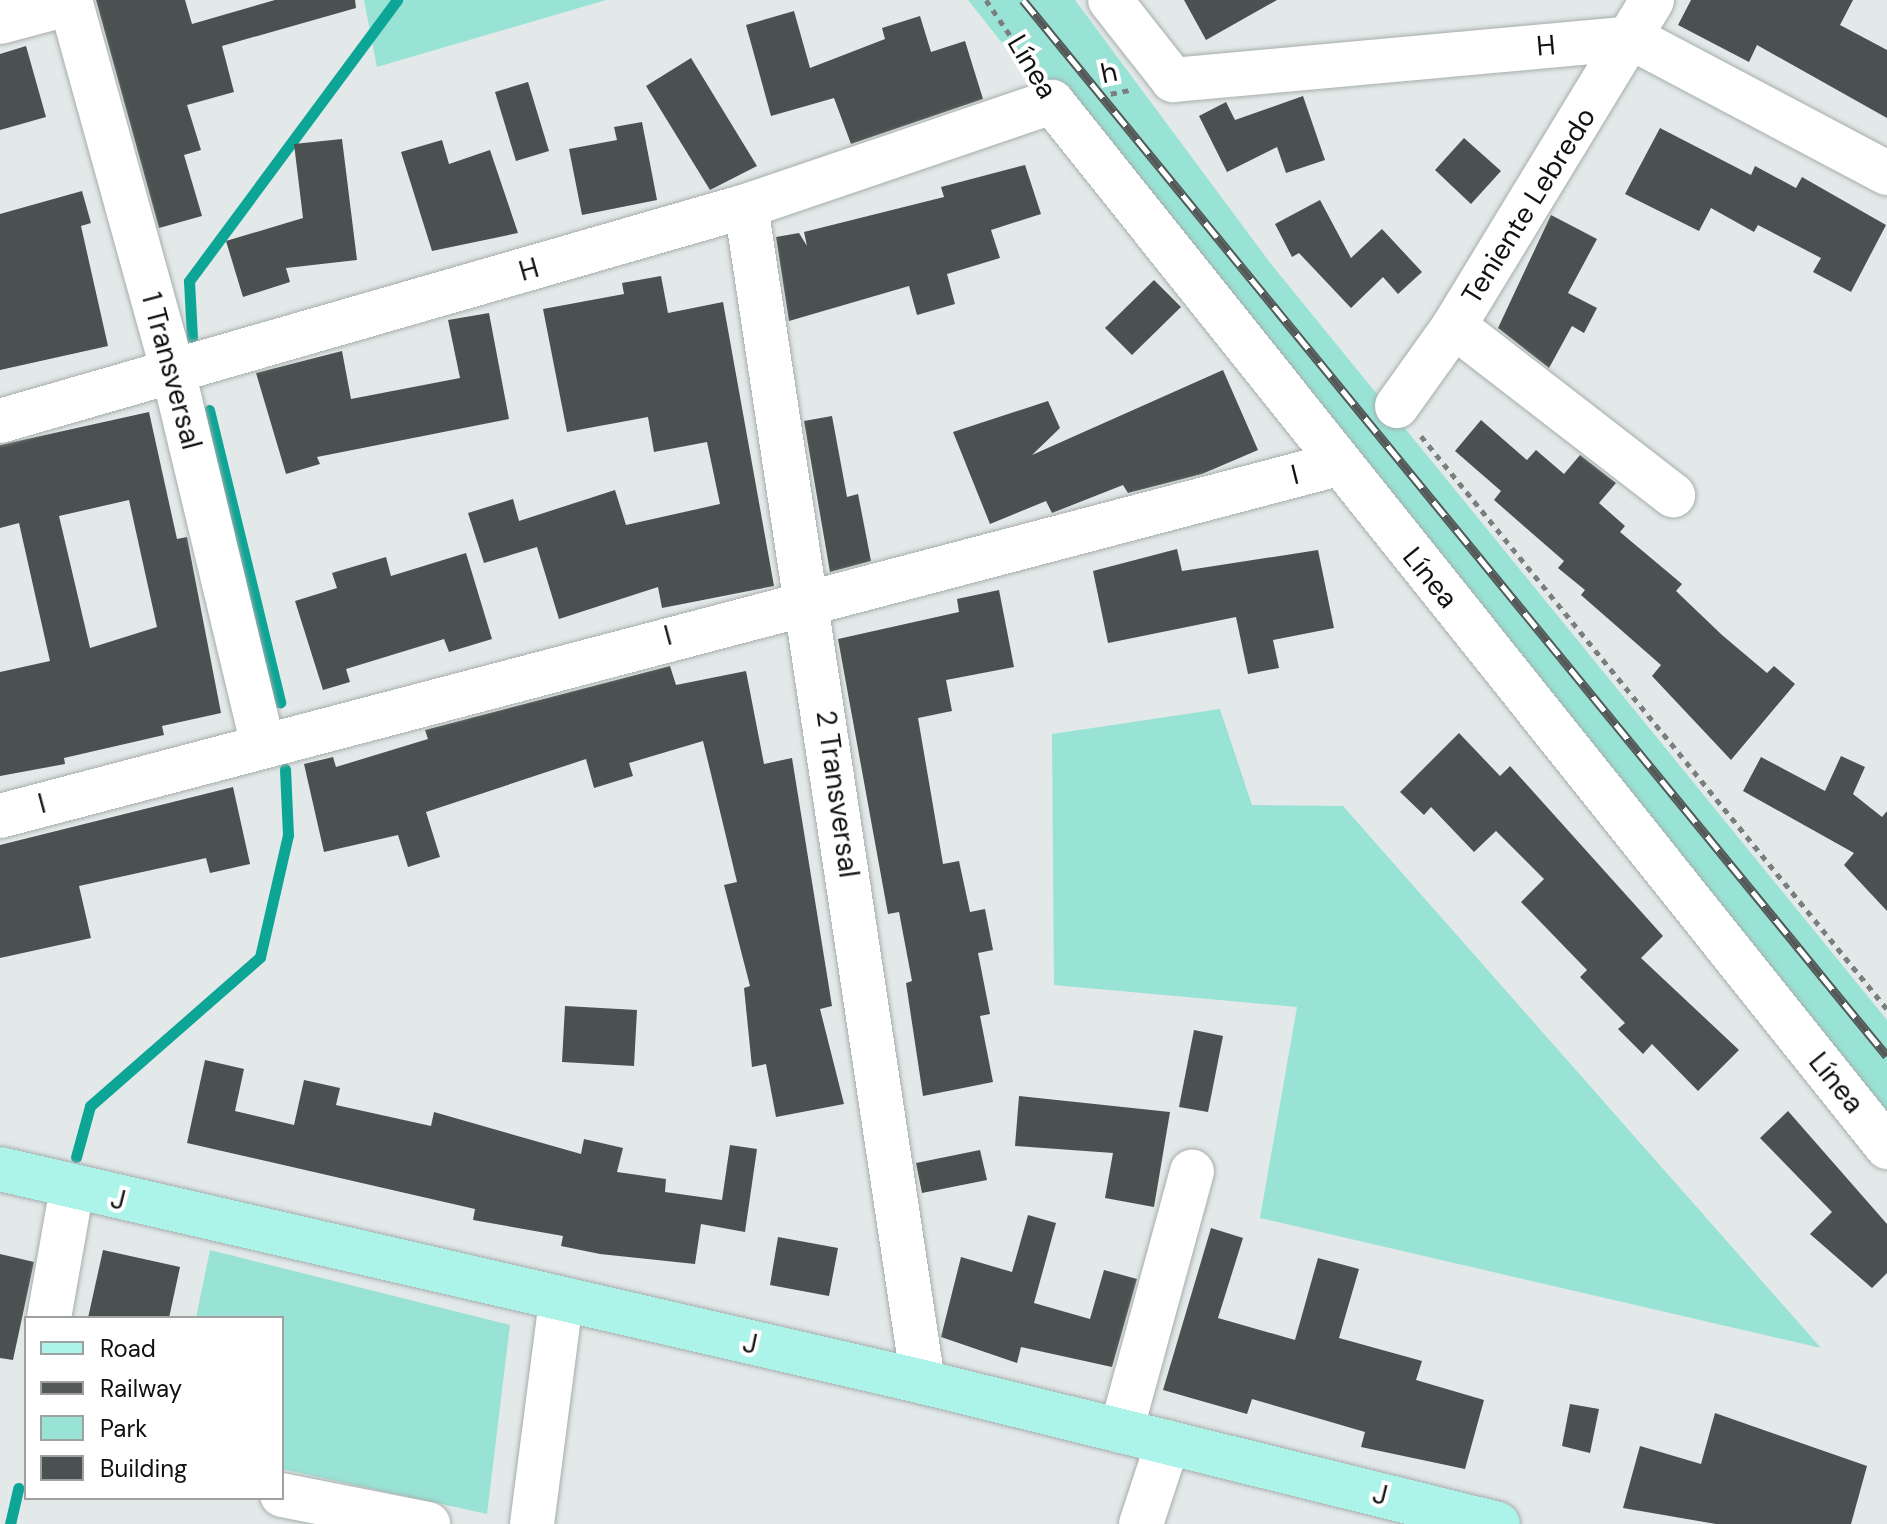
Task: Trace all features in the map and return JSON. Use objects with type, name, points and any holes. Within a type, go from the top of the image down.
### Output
[{"type":"main road","name":"J","points":[[0,1169],[561,1302],[923,1382],[1498,1524]]},
{"type":"street","points":[[1110,0],[1173,80]]},
{"type":"street","name":"Teniente Lebredo","points":[[1397,406],[1454,326],[1632,38],[1652,0]]},
{"type":"street","points":[[0,22],[71,2]]},
{"type":"street","name":"1 Transversal","points":[[71,2],[174,375],[263,745]]},
{"type":"street","name":"H","points":[[1173,80],[1632,38]]},
{"type":"street","points":[[1632,38],[1887,173]]},
{"type":"street","name":"H","points":[[0,421],[174,375],[746,206],[1052,102]]},
{"type":"street","name":"Línea","points":[[1052,102],[1338,464],[1887,1147]]},
{"type":"street","name":"2 Transversal","points":[[746,206],[809,597],[923,1382]]},
{"type":"street","points":[[1454,326],[1673,495]]},
{"type":"street","name":"I","points":[[0,816],[809,597],[1338,464]]},
{"type":"street","points":[[1121,1431],[1192,1172]]},
{"type":"street","points":[[49,1316],[72,1187]]},
{"type":"street","points":[[532,1524],[561,1302]]},
{"type":"street","points":[[1141,1524],[1168,1442]]},
{"type":"street","points":[[284,1495],[428,1524]]},
{"type":"path","name":"Línea","points":[[986,0],[1052,102]]},
{"type":"path","name":"h","points":[[1052,102],[1173,80]]},
{"type":"path","points":[[1397,406],[1887,1009]]},
{"type":"green space","points":[[364,0],[606,0],[377,67]]},
{"type":"green space","points":[[968,0],[1075,0],[1271,264],[1887,1020],[1887,1157]]},
{"type":"green space","points":[[1220,709],[1252,805],[1343,806],[1821,1348],[1260,1218],[1297,1007],[1054,985],[1052,734]]},
{"type":"green space","points":[[210,1250],[510,1325],[487,1514],[284,1469],[284,1316],[196,1316]]},
{"type":"building","points":[[96,0],[185,0],[192,24],[275,0],[355,0],[356,8],[222,46],[234,92],[187,105],[201,150],[184,155],[202,216],[159,228]]},
{"type":"building","points":[[1184,0],[1277,0],[1206,40]]},
{"type":"building","points":[[1691,0],[1853,0],[1840,25],[1887,50],[1887,118],[1757,45],[1749,62],[1678,25]]},
{"type":"building","points":[[794,11],[810,68],[885,39],[882,28],[920,16],[931,52],[965,41],[983,99],[851,144],[834,98],[771,116],[746,25]]},
{"type":"building","points":[[26,46],[46,117],[0,130],[0,54]]},
{"type":"building","points":[[691,58],[757,166],[710,190],[646,86]]},
{"type":"building","points":[[528,82],[549,151],[516,161],[495,92]]},
{"type":"building","points":[[1303,96],[1325,160],[1286,173],[1277,147],[1227,172],[1199,116],[1226,102],[1235,120]]},
{"type":"building","points":[[642,122],[657,200],[582,215],[569,149],[617,140],[614,127]]},
{"type":"building","points":[[1660,128],[1751,175],[1755,166],[1796,188],[1802,177],[1886,225],[1851,292],[1813,272],[1821,258],[1758,225],[1754,232],[1711,208],[1699,231],[1625,194]]},
{"type":"building","points":[[1464,138],[1501,171],[1471,204],[1435,170]]},
{"type":"building","points":[[342,139],[357,260],[286,268],[290,282],[243,297],[226,241],[303,218],[294,144]]},
{"type":"building","points":[[442,140],[449,164],[490,150],[518,233],[432,251],[401,152]]},
{"type":"building","points":[[1025,165],[1041,214],[991,230],[1000,258],[947,274],[955,304],[917,315],[909,286],[789,321],[776,237],[799,233],[807,246],[804,232],[944,197],[941,187]]},
{"type":"building","points":[[82,191],[91,223],[81,226],[108,346],[0,370],[0,214]]},
{"type":"building","points":[[1320,200],[1351,258],[1382,229],[1422,272],[1398,294],[1383,277],[1351,308],[1299,253],[1292,257],[1275,224]]},
{"type":"building","points":[[1551,215],[1597,239],[1568,293],[1597,308],[1584,333],[1572,326],[1549,368],[1498,328]]},
{"type":"building","points":[[661,276],[668,313],[723,302],[774,586],[662,608],[658,587],[559,619],[537,547],[484,563],[468,513],[513,499],[519,521],[615,490],[626,525],[720,504],[707,442],[654,452],[648,417],[567,432],[543,309],[624,294],[622,283]]},
{"type":"building","points":[[1154,280],[1181,307],[1132,355],[1105,328]]},
{"type":"building","points":[[489,313],[509,419],[317,457],[320,464],[286,474],[256,373],[342,351],[351,399],[460,378],[448,320]]},
{"type":"building","points":[[1223,370],[1258,450],[1202,474],[1128,493],[1123,485],[1052,513],[1046,501],[990,524],[953,432],[1048,401],[1060,428],[1032,455]]},
{"type":"building","points":[[149,412],[177,539],[187,537],[221,713],[162,726],[164,735],[64,758],[65,764],[0,776],[0,672],[50,661],[19,523],[0,528],[0,445]],"holes":[[[129,500],[157,627],[90,648],[59,516]]]},
{"type":"building","points":[[832,416],[847,497],[858,494],[871,561],[830,572],[804,421]]},
{"type":"building","points":[[1481,420],[1527,460],[1536,450],[1564,474],[1580,455],[1616,483],[1599,503],[1625,526],[1620,532],[1682,584],[1676,591],[1722,635],[1767,673],[1774,666],[1795,684],[1731,760],[1652,676],[1661,665],[1581,595],[1585,590],[1558,568],[1564,561],[1494,500],[1501,491],[1455,451]]},
{"type":"building","points":[[1177,549],[1182,571],[1318,550],[1334,628],[1273,640],[1279,668],[1248,674],[1236,617],[1108,643],[1093,571]]},
{"type":"building","points":[[466,553],[492,639],[449,652],[444,639],[346,669],[350,682],[323,690],[295,601],[337,588],[332,573],[386,557],[391,576]]},
{"type":"building","points":[[999,590],[1014,667],[946,680],[952,711],[918,718],[943,864],[959,861],[970,912],[985,909],[993,950],[978,953],[990,1014],[980,1016],[993,1082],[923,1096],[906,983],[912,981],[899,912],[888,914],[838,639],[959,612],[957,599]]},
{"type":"building","points":[[670,666],[676,685],[746,671],[764,764],[792,758],[832,1006],[820,1009],[844,1104],[776,1117],[766,1064],[752,1067],[744,988],[750,986],[724,885],[737,882],[703,741],[629,763],[633,776],[594,788],[586,759],[426,812],[440,857],[408,867],[398,835],[324,852],[304,764],[333,757],[336,767],[428,739],[425,730]]},
{"type":"building","points":[[1459,733],[1500,776],[1510,766],[1663,936],[1641,958],[1739,1050],[1698,1091],[1652,1044],[1643,1054],[1618,1029],[1625,1023],[1580,977],[1587,970],[1521,902],[1544,879],[1496,831],[1474,852],[1431,807],[1424,815],[1400,792]]},
{"type":"building","points":[[1841,756],[1865,767],[1853,794],[1882,817],[1887,811],[1887,911],[1844,865],[1854,853],[1743,791],[1761,757],[1825,791]]},
{"type":"building","points":[[233,787],[250,864],[210,873],[206,858],[79,886],[91,938],[0,958],[0,845]]},
{"type":"building","points":[[565,1006],[637,1010],[634,1066],[562,1062]]},
{"type":"building","points":[[1194,1030],[1223,1036],[1208,1112],[1179,1107]]},
{"type":"building","points":[[205,1060],[244,1069],[235,1111],[294,1125],[304,1080],[340,1088],[336,1105],[431,1126],[434,1112],[581,1154],[584,1139],[623,1148],[617,1172],[666,1179],[665,1192],[722,1200],[730,1145],[757,1149],[745,1232],[701,1224],[695,1264],[600,1254],[561,1246],[563,1236],[473,1220],[475,1209],[187,1143]]},
{"type":"building","points":[[1019,1096],[1170,1112],[1154,1207],[1105,1198],[1113,1153],[1015,1146]]},
{"type":"building","points":[[1788,1111],[1887,1224],[1887,1273],[1872,1288],[1810,1234],[1832,1212],[1760,1138]]},
{"type":"building","points":[[980,1150],[987,1180],[922,1193],[916,1163]]},
{"type":"building","points":[[1028,1215],[1056,1223],[1034,1303],[1090,1319],[1104,1270],[1137,1279],[1112,1367],[1021,1347],[1017,1363],[941,1337],[961,1257],[1012,1272]]},
{"type":"building","points":[[1211,1228],[1243,1238],[1218,1318],[1295,1340],[1318,1258],[1359,1269],[1339,1338],[1422,1361],[1416,1380],[1484,1400],[1465,1469],[1361,1447],[1365,1432],[1252,1399],[1247,1414],[1163,1390]]},
{"type":"building","points":[[778,1237],[838,1248],[829,1296],[770,1285]]},
{"type":"building","points":[[103,1250],[180,1267],[169,1316],[88,1316]]},
{"type":"building","points":[[0,1254],[34,1262],[13,1360],[0,1358]]},
{"type":"building","points":[[1570,1404],[1599,1409],[1590,1453],[1562,1446]]},
{"type":"building","points":[[1715,1413],[1867,1466],[1851,1524],[1716,1524],[1623,1508],[1640,1446],[1701,1464]]},
{"type":"waterway","points":[[192,338],[189,281],[397,0]]},
{"type":"waterway","points":[[209,410],[280,702]]},
{"type":"waterway","points":[[76,1157],[90,1106],[260,957],[288,835],[285,769]]},
{"type":"waterway","points":[[10,1524],[18,1488]]},
{"type":"railway","points":[[1023,0],[1887,1056]]}]
